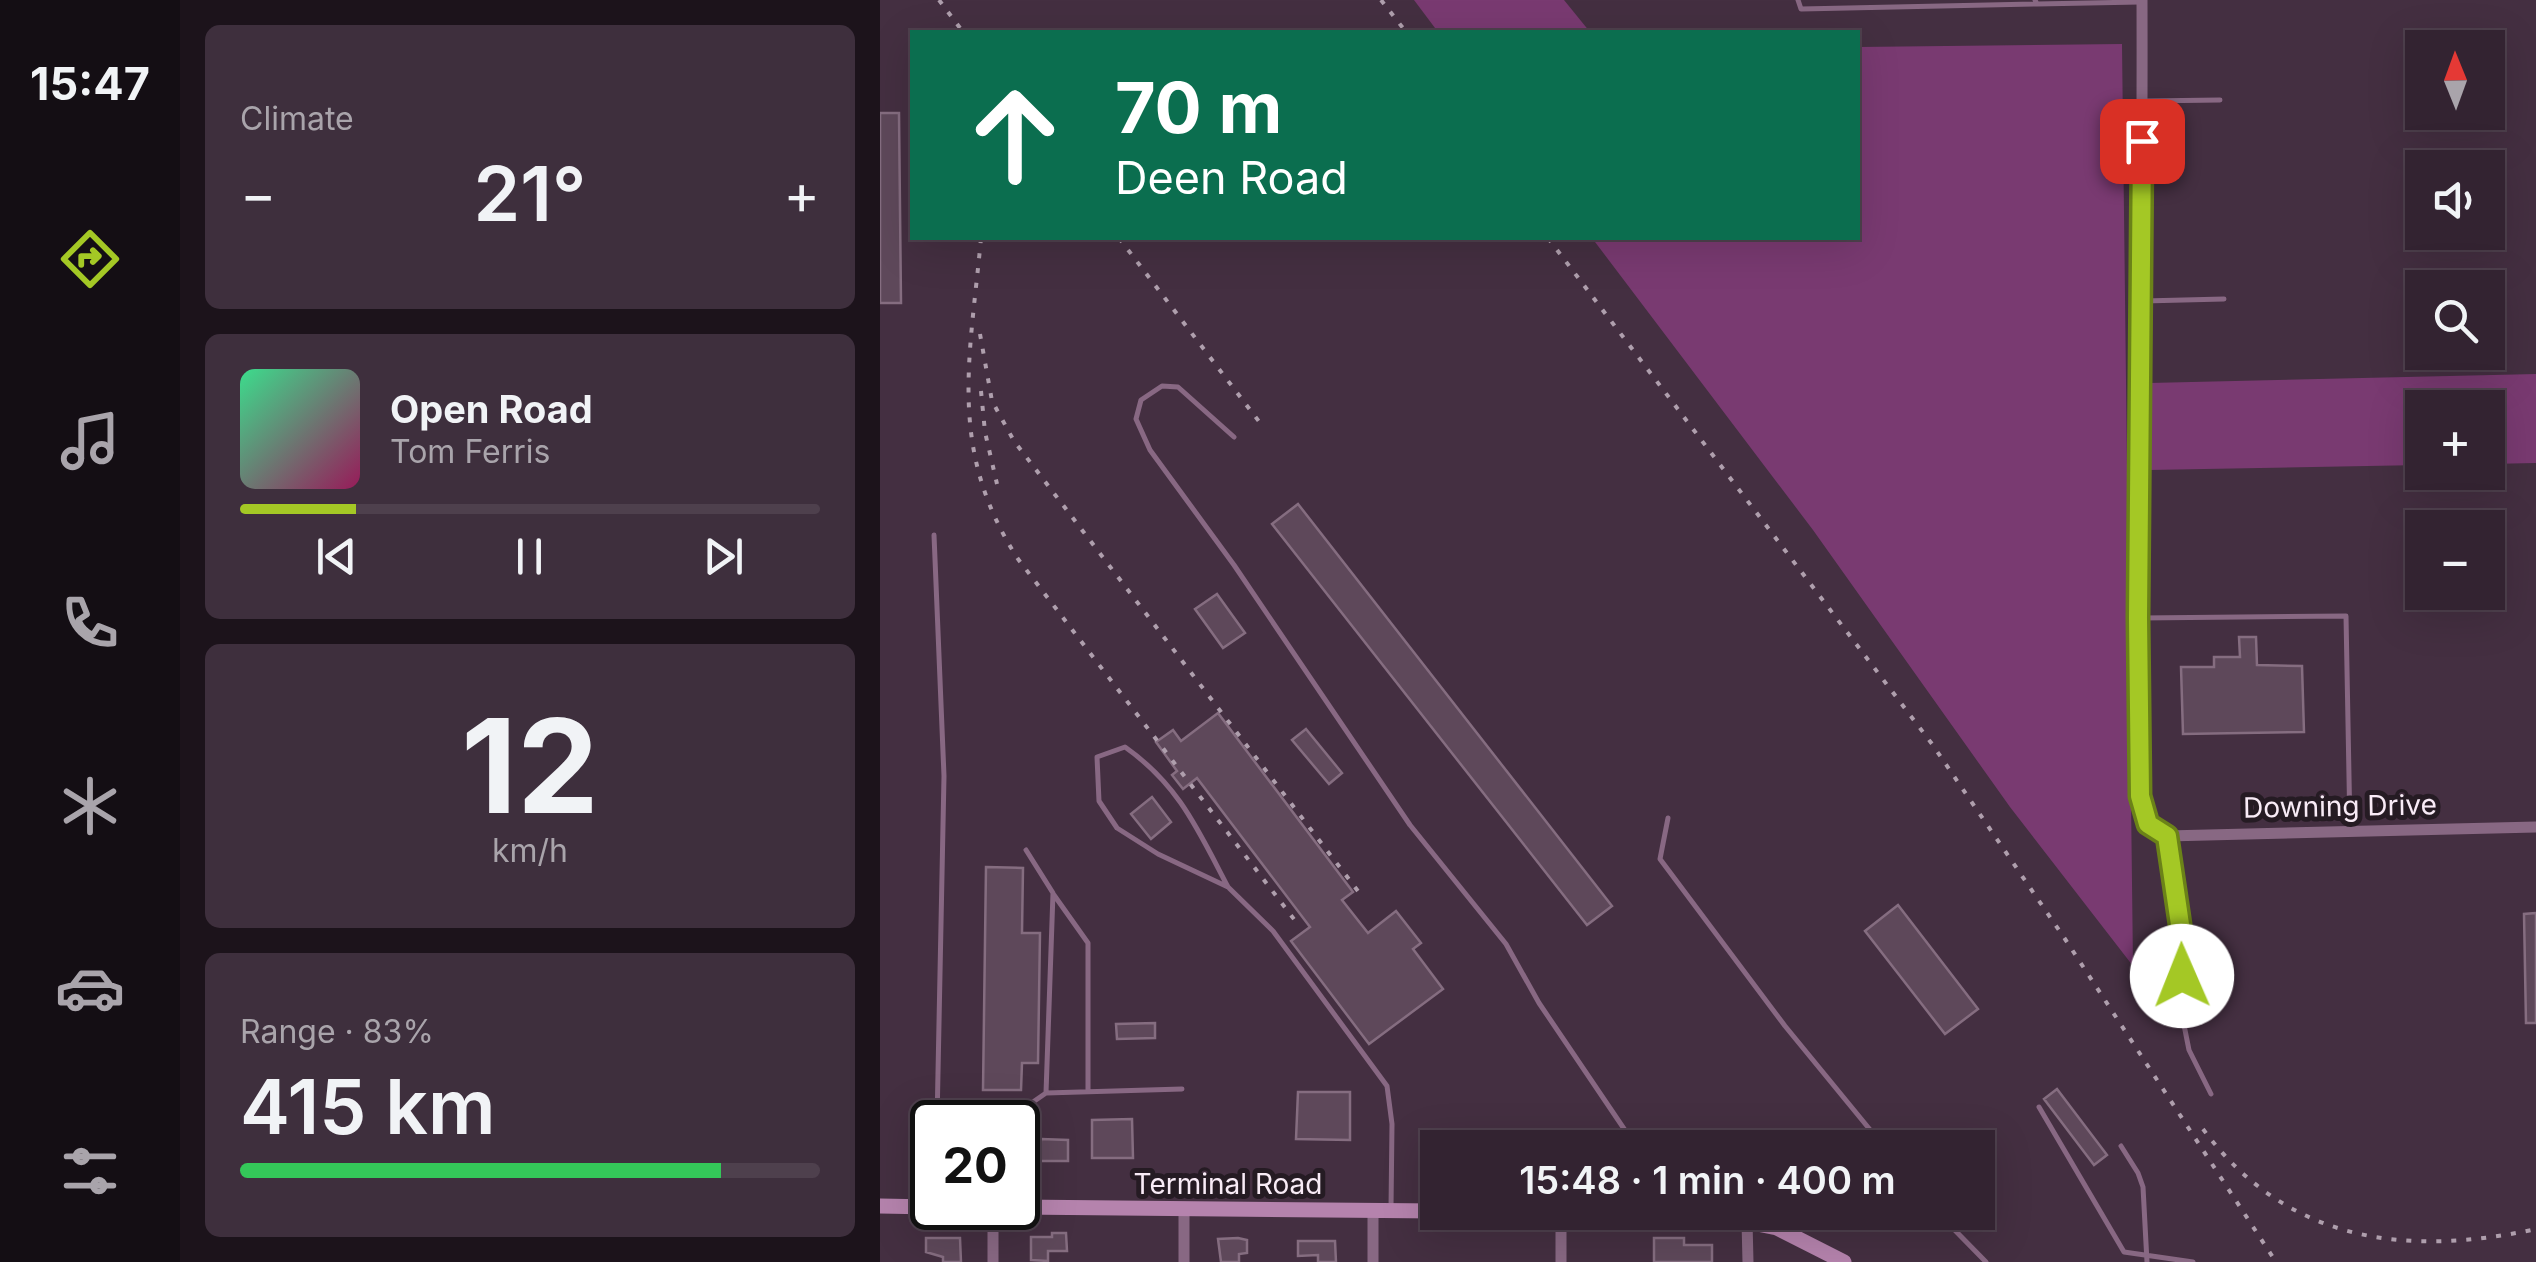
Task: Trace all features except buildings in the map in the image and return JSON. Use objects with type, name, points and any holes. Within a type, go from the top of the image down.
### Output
[{"type":"main road","points":[[880,1206],[910,1207]]},
{"type":"main road","name":"Terminal Road","points":[[1040,1208],[1420,1211]]},
{"type":"main road","points":[[1778,1230],[1844,1262]]},
{"type":"street","points":[[2142,1],[2140,796],[2148,824],[2167,836]]},
{"type":"street","name":"Downing Drive","points":[[2167,836],[2536,827]]},
{"type":"street","points":[[1184,1209],[1184,1262]]},
{"type":"street","points":[[1373,1210],[1373,1262]]},
{"type":"street","points":[[993,1230],[993,1262]]},
{"type":"street","points":[[1561,1230],[1562,1262]]},
{"type":"street","points":[[1748,1230],[1748,1262]]},
{"type":"lane","points":[[1798,0],[1801,9],[2142,1]]},
{"type":"lane","points":[[2142,102],[2220,100]]},
{"type":"lane","points":[[2142,300],[2224,299]]},
{"type":"lane","points":[[1234,437],[1178,387],[1162,386],[1141,400],[1136,419],[1150,450],[1234,565],[1410,825],[1506,944],[1539,1003],[1625,1130]]},
{"type":"lane","points":[[934,535],[944,776],[938,1100]]},
{"type":"lane","points":[[2138,618],[2346,616],[2350,830]]},
{"type":"lane","points":[[1228,886],[1158,854],[1117,828],[1098,801],[1096,757],[1126,747],[1156,768],[1191,816],[1228,886],[1273,930],[1388,1086],[1392,1210]]},
{"type":"lane","points":[[1668,818],[1660,859],[1785,1026],[1871,1130]]},
{"type":"lane","points":[[2167,836],[2182,938],[2182,1015],[2188,1050],[2211,1094]]},
{"type":"lane","points":[[1026,850],[1088,943],[1088,1091]]},
{"type":"lane","points":[[1046,1092],[1052,893]]},
{"type":"lane","points":[[1035,1100],[1046,1092],[1182,1088]]},
{"type":"lane","points":[[2040,1107],[2124,1252],[2146,1259],[2193,1262]]},
{"type":"lane","points":[[2121,1146],[2143,1187],[2146,1259]]},
{"type":"lane","points":[[1955,1230],[1986,1262]]},
{"type":"shaded area","points":[[1414,0],[1564,0],[1588,30],[1436,30]]},
{"type":"shaded area","points":[[2122,44],[2133,966],[2010,807],[1813,530],[1594,240],[1860,240],[1860,47]]},
{"type":"shaded area","points":[[2536,374],[2536,463],[2505,464],[2505,390],[2405,390],[2405,465],[2149,470],[2149,383]]},
{"type":"railway","points":[[939,0],[962,30]]},
{"type":"railway","points":[[1381,0],[1404,30]]},
{"type":"railway","points":[[981,240],[969,403],[972,441],[996,519],[1018,559],[1300,927]]},
{"type":"railway","points":[[1121,240],[1264,428]]},
{"type":"railway","points":[[1550,240],[1932,744],[2276,1262]]},
{"type":"railway","points":[[980,334],[992,401],[1014,441],[1361,895]]},
{"type":"railway","points":[[981,391],[985,432],[997,484]]},
{"type":"railway","points":[[2203,1129],[2236,1167],[2272,1197],[2311,1218],[2353,1232],[2396,1240],[2441,1241],[2536,1229]]},
{"type":"route","points":[[2142,141],[2140,796],[2148,824],[2167,836],[2176,880],[2182,976]]}]
